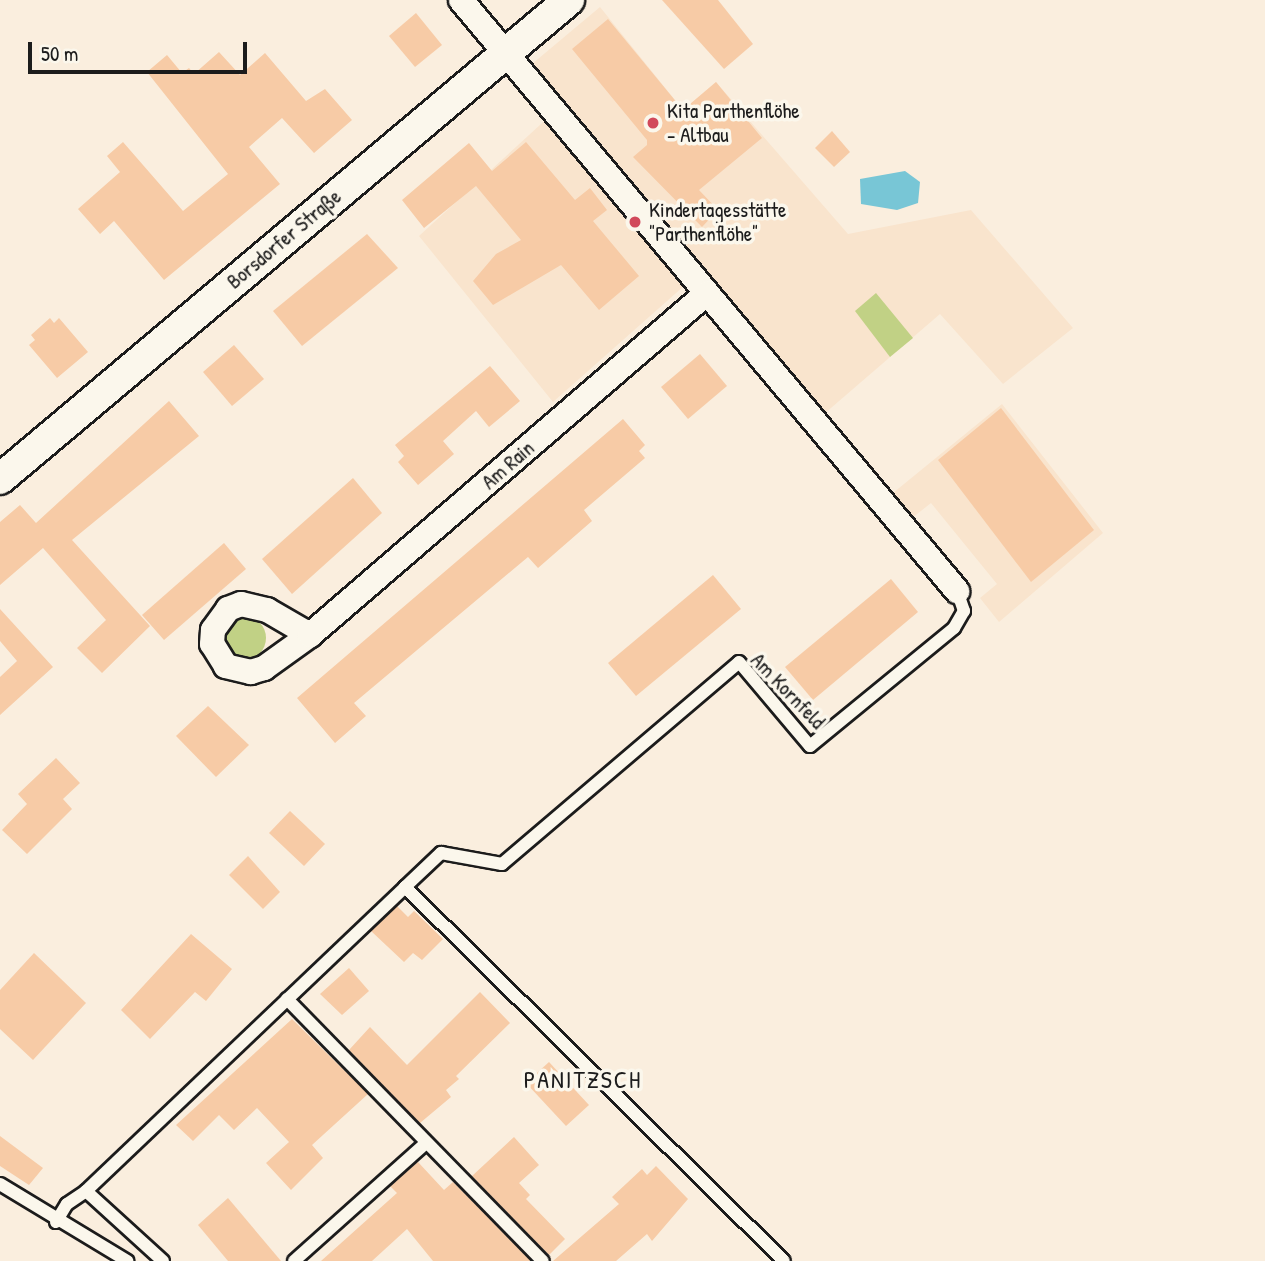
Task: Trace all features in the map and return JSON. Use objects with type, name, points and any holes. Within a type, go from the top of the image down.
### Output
[{"type":"street","points":[[461,0],[957,591]]},
{"type":"street","name":"Borsdorfer Straße","points":[[0,479],[569,0]]},
{"type":"street","name":"Am Rain","points":[[310,635],[707,293]]},
{"type":"lane","name":"Am Kornfeld","points":[[405,887],[441,853],[502,864],[739,662],[810,746],[954,628],[964,611],[957,591]]},
{"type":"lane","points":[[56,1222],[67,1203],[86,1191],[405,887],[784,1261]]},
{"type":"lane","points":[[287,999],[543,1261]]},
{"type":"lane","points":[[294,1261],[426,1143]]},
{"type":"lane","points":[[0,1184],[56,1222],[127,1261]]},
{"type":"lane","points":[[86,1191],[163,1261]]},
{"type":"shaded area","name":"Kindertagesstätte \"Parthenflöhe\"","points":[[600,7],[683,110],[716,82],[848,234],[971,210],[1073,328],[1003,384],[940,314],[824,414],[702,270],[553,402],[419,236],[565,102],[532,64]]},
{"type":"shaded area","points":[[1002,404],[1103,533],[999,622],[980,598],[997,584],[931,503],[912,518],[893,493]]},
{"type":"green space","points":[[876,293],[913,338],[890,357],[855,311]]},
{"type":"green space","points":[[244,616],[259,623],[266,638],[259,653],[244,660],[229,653],[222,638],[229,623]]},
{"type":"water","points":[[905,171],[920,182],[918,203],[897,210],[861,204],[860,179]]},
{"type":"building","points":[[662,0],[718,0],[753,44],[724,69]]},
{"type":"building","points":[[416,13],[442,45],[415,67],[389,36]]},
{"type":"building","points":[[608,19],[683,110],[716,82],[762,138],[699,190],[718,210],[702,227],[633,157],[647,145],[647,140],[572,49]]},
{"type":"building","points":[[219,52],[240,75],[265,53],[306,101],[325,89],[352,120],[314,153],[282,118],[249,147],[280,184],[164,280],[114,221],[100,234],[78,209],[120,172],[107,156],[123,142],[183,211],[228,174],[147,72],[167,55],[182,73],[189,68],[194,74]]},
{"type":"building","points":[[832,131],[850,152],[834,167],[815,148]]},
{"type":"building","points":[[526,142],[575,200],[590,188],[607,210],[593,221],[639,276],[599,310],[561,265],[493,305],[473,281],[496,254],[521,240],[476,186],[424,228],[402,200],[469,143],[492,171]]},
{"type":"building","points":[[367,234],[398,268],[302,346],[273,311]]},
{"type":"building","points":[[50,318],[54,323],[59,318],[88,352],[57,378],[29,345],[35,340],[31,335]]},
{"type":"building","points":[[234,345],[264,379],[232,406],[203,372]]},
{"type":"building","points":[[700,354],[727,386],[688,419],[661,387]]},
{"type":"building","points":[[490,366],[520,401],[489,427],[476,411],[443,441],[454,454],[418,485],[398,462],[404,456],[395,445]]},
{"type":"building","points":[[169,401],[199,436],[72,540],[150,626],[102,673],[77,648],[106,620],[43,548],[0,585],[0,522],[20,505],[36,523]]},
{"type":"building","points":[[1001,408],[1094,530],[1031,582],[938,460]]},
{"type":"building","points":[[623,419],[645,445],[639,451],[645,458],[584,510],[592,521],[538,568],[528,557],[354,703],[366,716],[335,743],[297,698]]},
{"type":"building","points":[[353,478],[382,513],[292,594],[262,559]]},
{"type":"building","points":[[224,543],[246,569],[164,640],[142,615]]},
{"type":"building","points":[[713,575],[741,609],[636,696],[608,663]]},
{"type":"building","points":[[891,579],[918,612],[813,700],[785,667]]},
{"type":"building","points":[[0,609],[53,667],[0,715],[0,677],[17,661],[0,641]]},
{"type":"building","points":[[208,706],[249,745],[216,777],[176,736]]},
{"type":"building","points":[[56,758],[80,783],[63,799],[72,809],[27,854],[2,830],[27,804],[18,794]]},
{"type":"building","points":[[290,811],[325,844],[304,866],[269,833]]},
{"type":"building","points":[[248,856],[280,892],[263,909],[229,875]]},
{"type":"building","points":[[397,906],[408,917],[414,911],[443,939],[422,960],[413,953],[404,962],[371,931]]},
{"type":"building","points":[[191,934],[232,969],[206,1001],[195,992],[150,1039],[121,1010]]},
{"type":"building","points":[[34,953],[86,1003],[33,1060],[0,1029],[0,990]]},
{"type":"building","points":[[349,968],[369,991],[342,1015],[320,994]]},
{"type":"building","points":[[480,992],[510,1023],[456,1076],[459,1079],[446,1090],[451,1097],[420,1123],[349,1050],[370,1027],[407,1065]]},
{"type":"building","points":[[292,1019],[368,1094],[312,1145],[323,1158],[291,1190],[266,1163],[289,1142],[257,1108],[234,1130],[219,1115],[193,1141],[176,1125]]},
{"type":"building","points":[[549,1062],[589,1105],[566,1126],[526,1083]]},
{"type":"building","points":[[0,1136],[43,1168],[29,1185],[0,1166]]},
{"type":"building","points":[[514,1137],[539,1165],[519,1183],[530,1195],[526,1199],[565,1239],[549,1255],[472,1176]]},
{"type":"building","points":[[418,1162],[444,1190],[453,1182],[531,1261],[433,1261],[407,1229],[372,1261],[321,1261],[397,1193],[390,1186]]},
{"type":"building","points":[[656,1166],[688,1199],[652,1241],[647,1234],[616,1261],[553,1261],[619,1204],[612,1197],[642,1169],[647,1175]]},
{"type":"building","points":[[228,1198],[281,1261],[228,1261],[198,1225]]},
{"type":"place","name":"Kita Parthenflöhe - Altbau","points":[[653,123]]},
{"type":"place","name":"Kindertagesstätte \"Parthenflöhe\"","points":[[635,222]]},
{"type":"district","name":"PANITZSCH","points":[[583,1080]]}]
